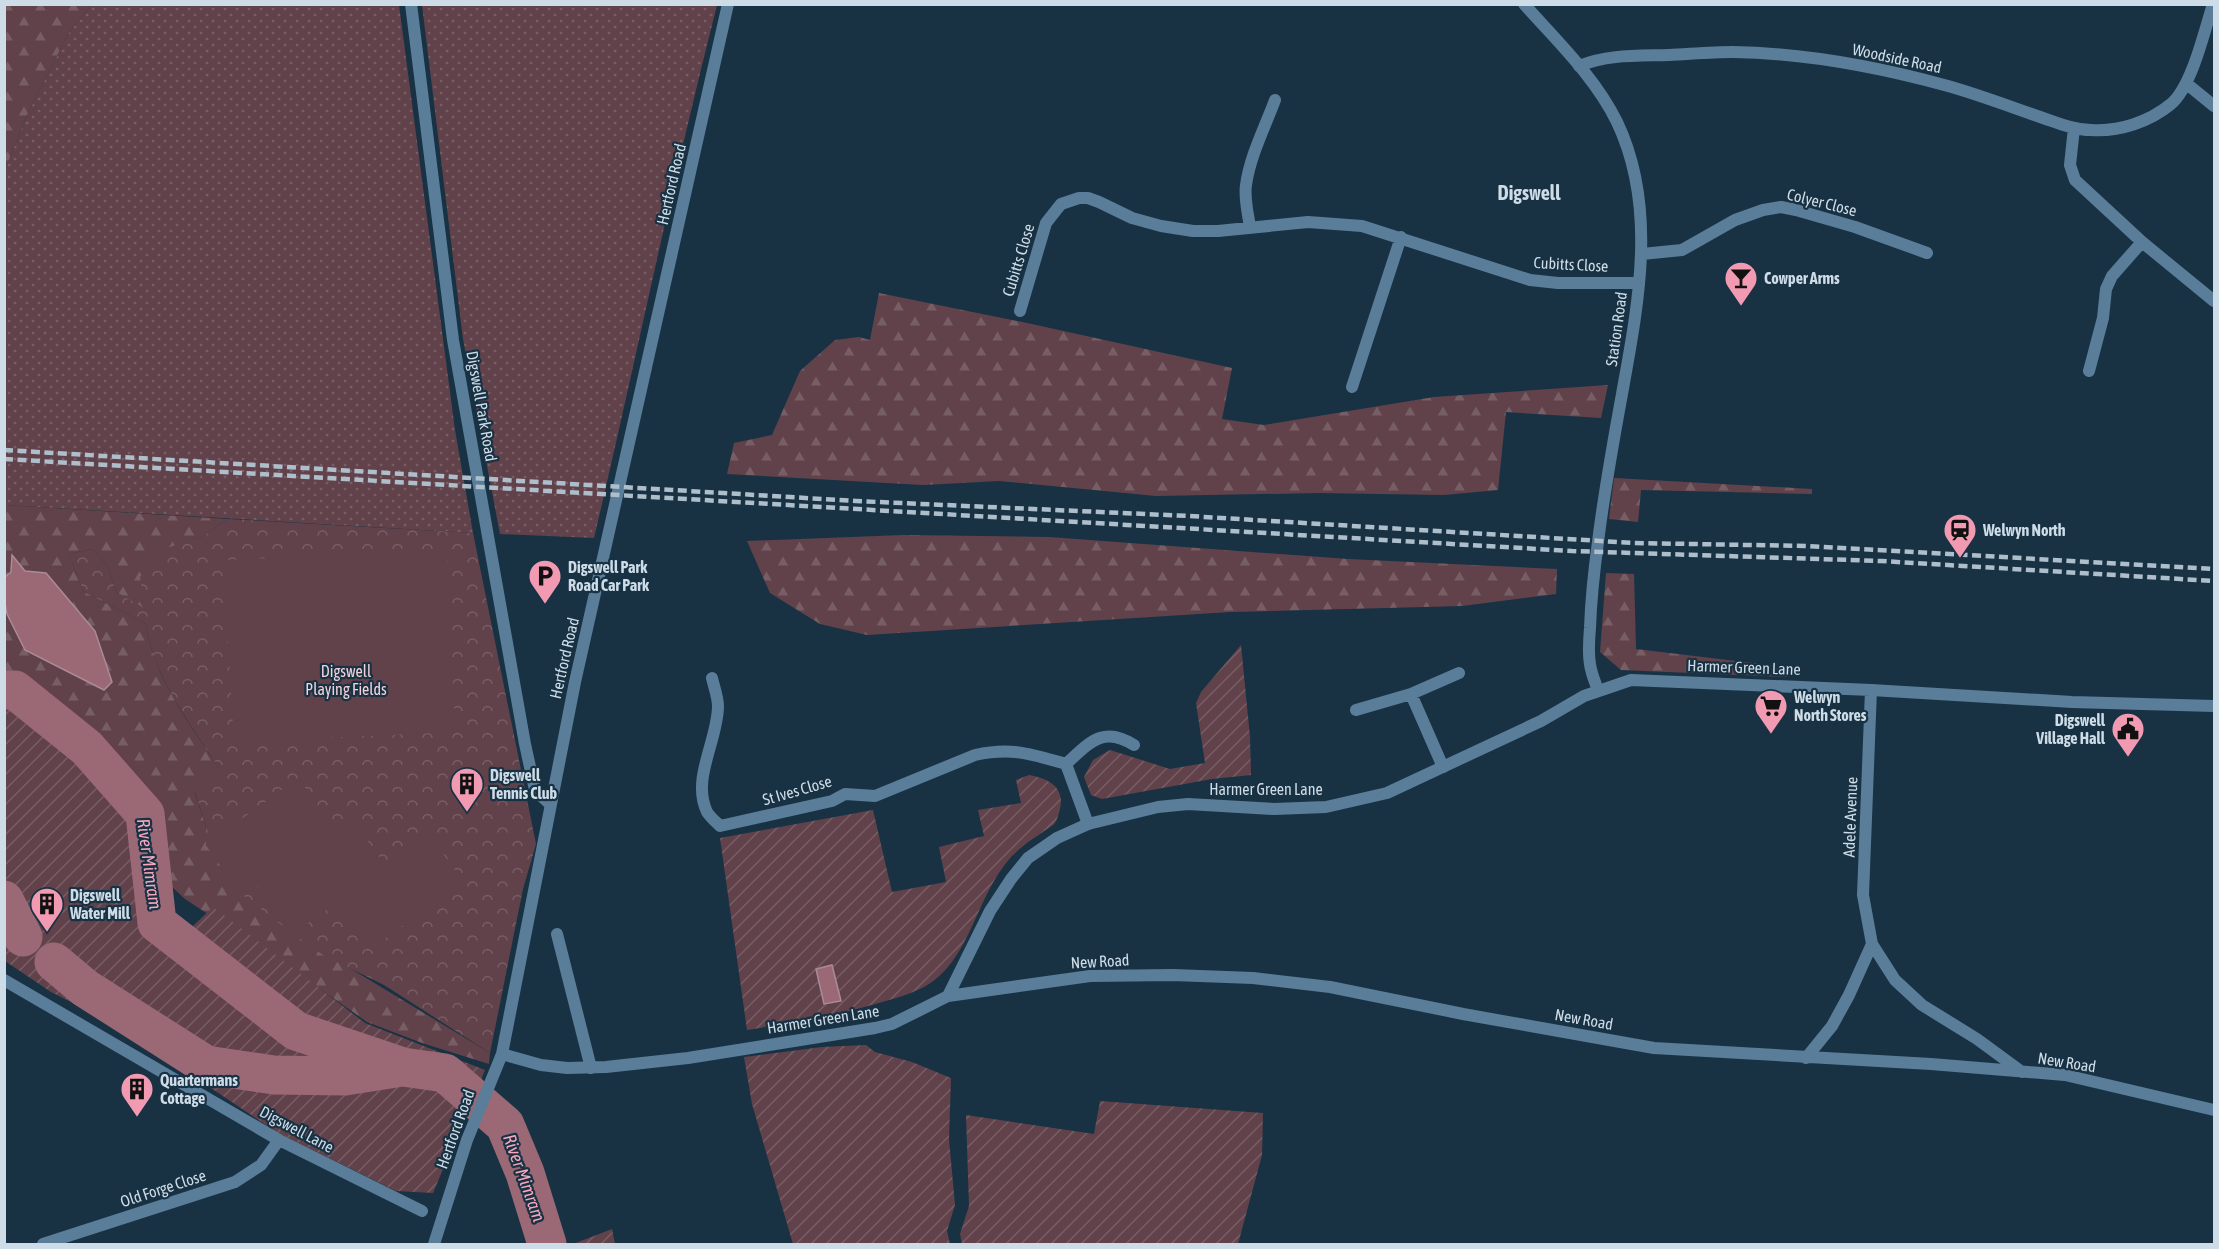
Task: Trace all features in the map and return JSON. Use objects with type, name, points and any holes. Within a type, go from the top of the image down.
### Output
[{"type":"street","name":"Digswell Park Road","points":[[411,4],[455,351],[525,744],[535,790],[550,804]]},
{"type":"street","name":"Hertford Road","points":[[434,1245],[467,1140],[502,1054],[576,682],[728,4]]},
{"type":"street","name":"Station Road","points":[[1524,4],[1580,66],[1617,122],[1627,149],[1642,230],[1642,254],[1630,358],[1601,514],[1592,589],[1590,664],[1598,690]]},
{"type":"street","points":[[2213,4],[2187,84],[2214,106]]},
{"type":"street","name":"Woodside Road","points":[[1580,66],[1600,59],[1734,52],[1809,58],[1877,68],[1949,87],[2074,128],[2104,131],[2123,128],[2156,114],[2172,103],[2187,84]]},
{"type":"street","points":[[1250,227],[1246,205],[1246,185],[1275,100]]},
{"type":"street","points":[[2074,128],[2070,165],[2075,180],[2142,243],[2214,301]]},
{"type":"street","name":"Cubitts Close","points":[[1020,311],[1046,223],[1054,212],[1070,200],[1088,198],[1131,218],[1193,231],[1218,231],[1308,222],[1362,226],[1530,280],[1558,283],[1639,283]]},
{"type":"street","name":"Colyer Close","points":[[1642,254],[1682,250],[1735,220],[1763,210],[1781,207],[1855,227],[1927,253]]},
{"type":"street","points":[[1352,387],[1401,237]]},
{"type":"street","points":[[2089,370],[2103,318],[2106,289],[2112,276],[2142,243]]},
{"type":"street","points":[[1356,710],[1411,694],[1459,673]]},
{"type":"street","name":"St Ives Close","points":[[712,678],[718,705],[712,744],[704,768],[703,793],[708,813],[720,826],[828,802],[845,794],[875,796],[975,755],[992,751],[1024,752],[1066,764]]},
{"type":"street","name":"Harmer Green Lane","points":[[502,1054],[541,1065],[591,1068],[688,1058],[892,1024],[948,996],[990,911],[1028,858],[1058,838],[1088,824],[1158,807],[1188,804],[1274,809],[1326,807],[1387,793],[1542,721],[1598,690],[1631,680],[1871,690],[2072,702],[2214,706]]},
{"type":"street","name":"Adele Avenue","points":[[1871,690],[1863,895],[1872,944],[1895,980],[1922,1005],[1977,1039],[2022,1072]]},
{"type":"street","points":[[1411,694],[1443,767]]},
{"type":"street","points":[[1088,824],[1066,764],[1087,744],[1099,738],[1121,737],[1134,745]]},
{"type":"street","points":[[557,934],[591,1068]]},
{"type":"street","points":[[1806,1058],[1832,1026],[1872,944]]},
{"type":"street","name":"New Road","points":[[948,996],[1090,976],[1173,975],[1253,978],[1330,987],[1471,1016],[1654,1048],[1931,1064],[2065,1075],[2214,1110]]},
{"type":"street","name":"Digswell Lane","points":[[4,980],[279,1140],[422,1211]]},
{"type":"street","name":"Old Forge Close","points":[[43,1245],[235,1182],[261,1165],[279,1140]]},
{"type":"green space","points":[[5,4],[91,5],[68,34],[26,117],[5,170]]},
{"type":"green space","points":[[91,5],[399,5],[455,430],[473,533],[5,505],[5,170],[26,117],[68,34]]},
{"type":"green space","points":[[422,5],[717,5],[594,538],[500,534],[463,339]]},
{"type":"green space","points":[[879,293],[1232,368],[1222,419],[1264,425],[1434,397],[1608,385],[1601,418],[1506,412],[1498,490],[1444,495],[1319,493],[1156,496],[999,481],[923,485],[727,474],[734,443],[772,435],[800,371],[835,340],[859,337],[870,340]]},
{"type":"green space","points":[[1614,478],[1812,489],[1812,494],[1641,490],[1638,522],[1609,519]]},
{"type":"green space","points":[[5,505],[228,519],[203,536],[158,552],[144,609],[116,592],[108,566],[92,549],[69,554],[83,591],[146,624],[156,662],[164,680],[218,767],[195,793],[206,827],[206,845],[348,967],[490,1053],[489,1064],[422,1043],[367,1022],[289,967],[185,899],[99,819],[5,719]]},
{"type":"green space","name":"Digswell Playing Fields","points":[[228,519],[473,533],[536,844],[523,889],[490,1053],[384,985],[323,955],[293,934],[240,893],[206,845],[206,827],[195,792],[218,767],[164,680],[156,662],[146,624],[83,591],[69,554],[92,549],[108,566],[116,592],[144,608],[140,577],[158,551],[203,536]]},
{"type":"green space","points":[[904,535],[1049,537],[1348,559],[1557,569],[1556,594],[1462,606],[1230,612],[867,635],[820,624],[770,593],[747,541]]},
{"type":"green space","points":[[447,551],[455,732],[234,742],[223,560]]},
{"type":"green space","points":[[1606,573],[1634,574],[1636,649],[1787,667],[1787,677],[1621,670],[1600,652]]},
{"type":"green space","points":[[1241,645],[1250,737],[1251,775],[1212,779],[1102,799],[1091,795],[1084,777],[1093,760],[1110,750],[1170,769],[1205,763],[1196,703],[1201,692]]},
{"type":"green space","points":[[4,693],[14,695],[84,753],[142,816],[154,924],[174,944],[213,907],[365,1023],[485,1070],[433,1193],[396,1191],[278,1133],[117,1025],[51,992],[5,961]]},
{"type":"green space","points":[[1029,775],[1050,782],[1058,790],[1061,801],[1057,819],[1053,825],[1025,845],[1007,862],[995,879],[958,953],[932,982],[911,993],[857,1009],[747,1030],[720,838],[873,810],[892,892],[946,882],[939,847],[984,836],[978,810],[1021,803],[1016,780]]},
{"type":"green space","points":[[298,778],[333,826],[349,815],[386,867],[429,835],[463,881],[371,949],[337,902],[293,934],[255,882],[240,893],[206,845]]},
{"type":"green space","points":[[866,1045],[875,1052],[912,1062],[951,1078],[949,1139],[955,1205],[947,1231],[950,1244],[793,1244],[752,1104],[744,1057],[822,1047]]},
{"type":"green space","points":[[1100,1101],[1263,1113],[1262,1155],[1238,1244],[962,1244],[960,1234],[969,1206],[966,1115],[1094,1134]]},
{"type":"green space","points":[[612,1229],[615,1244],[573,1244]]},
{"type":"shaded area","points":[[12,555],[25,571],[46,573],[95,631],[112,682],[104,690],[25,650],[7,614],[5,603],[5,577],[11,572]]},
{"type":"shaded area","points":[[832,965],[841,1001],[824,1004],[816,969]]},
{"type":"waterway","name":"River Mimram","points":[[4,690],[15,690],[87,748],[145,814],[157,923],[296,1031],[403,1067],[445,1073],[505,1125],[525,1173],[547,1244]]},
{"type":"waterway","name":"River Mimram","points":[[4,900],[23,937]]},
{"type":"waterway","name":"River Mimram","points":[[54,962],[85,988],[206,1065],[274,1075],[345,1076],[396,1068]]},
{"type":"railway","points":[[4,450],[856,501],[1189,516],[1634,543],[1807,546],[2214,569]]},
{"type":"railway","points":[[4,459],[1572,551],[1881,561],[2214,581]]},
{"type":"place","name":"Cowper Arms","points":[[1741,307]]},
{"type":"place","name":"Welwyn North","points":[[1960,559]]},
{"type":"place","name":"Digswell Park Road Car Park","points":[[545,605]]},
{"type":"place","name":"Welwyn North Stores","points":[[1771,735]]},
{"type":"place","name":"Digswell Village Hall","points":[[2128,758]]},
{"type":"place","name":"Digswell Tennis Club","points":[[467,813]]},
{"type":"place","name":"Digswell Water Mill","points":[[47,933]]},
{"type":"place","name":"Quartermans Cottage","points":[[137,1118]]},
{"type":"district","name":"Digswell","points":[[1529,193]]}]
